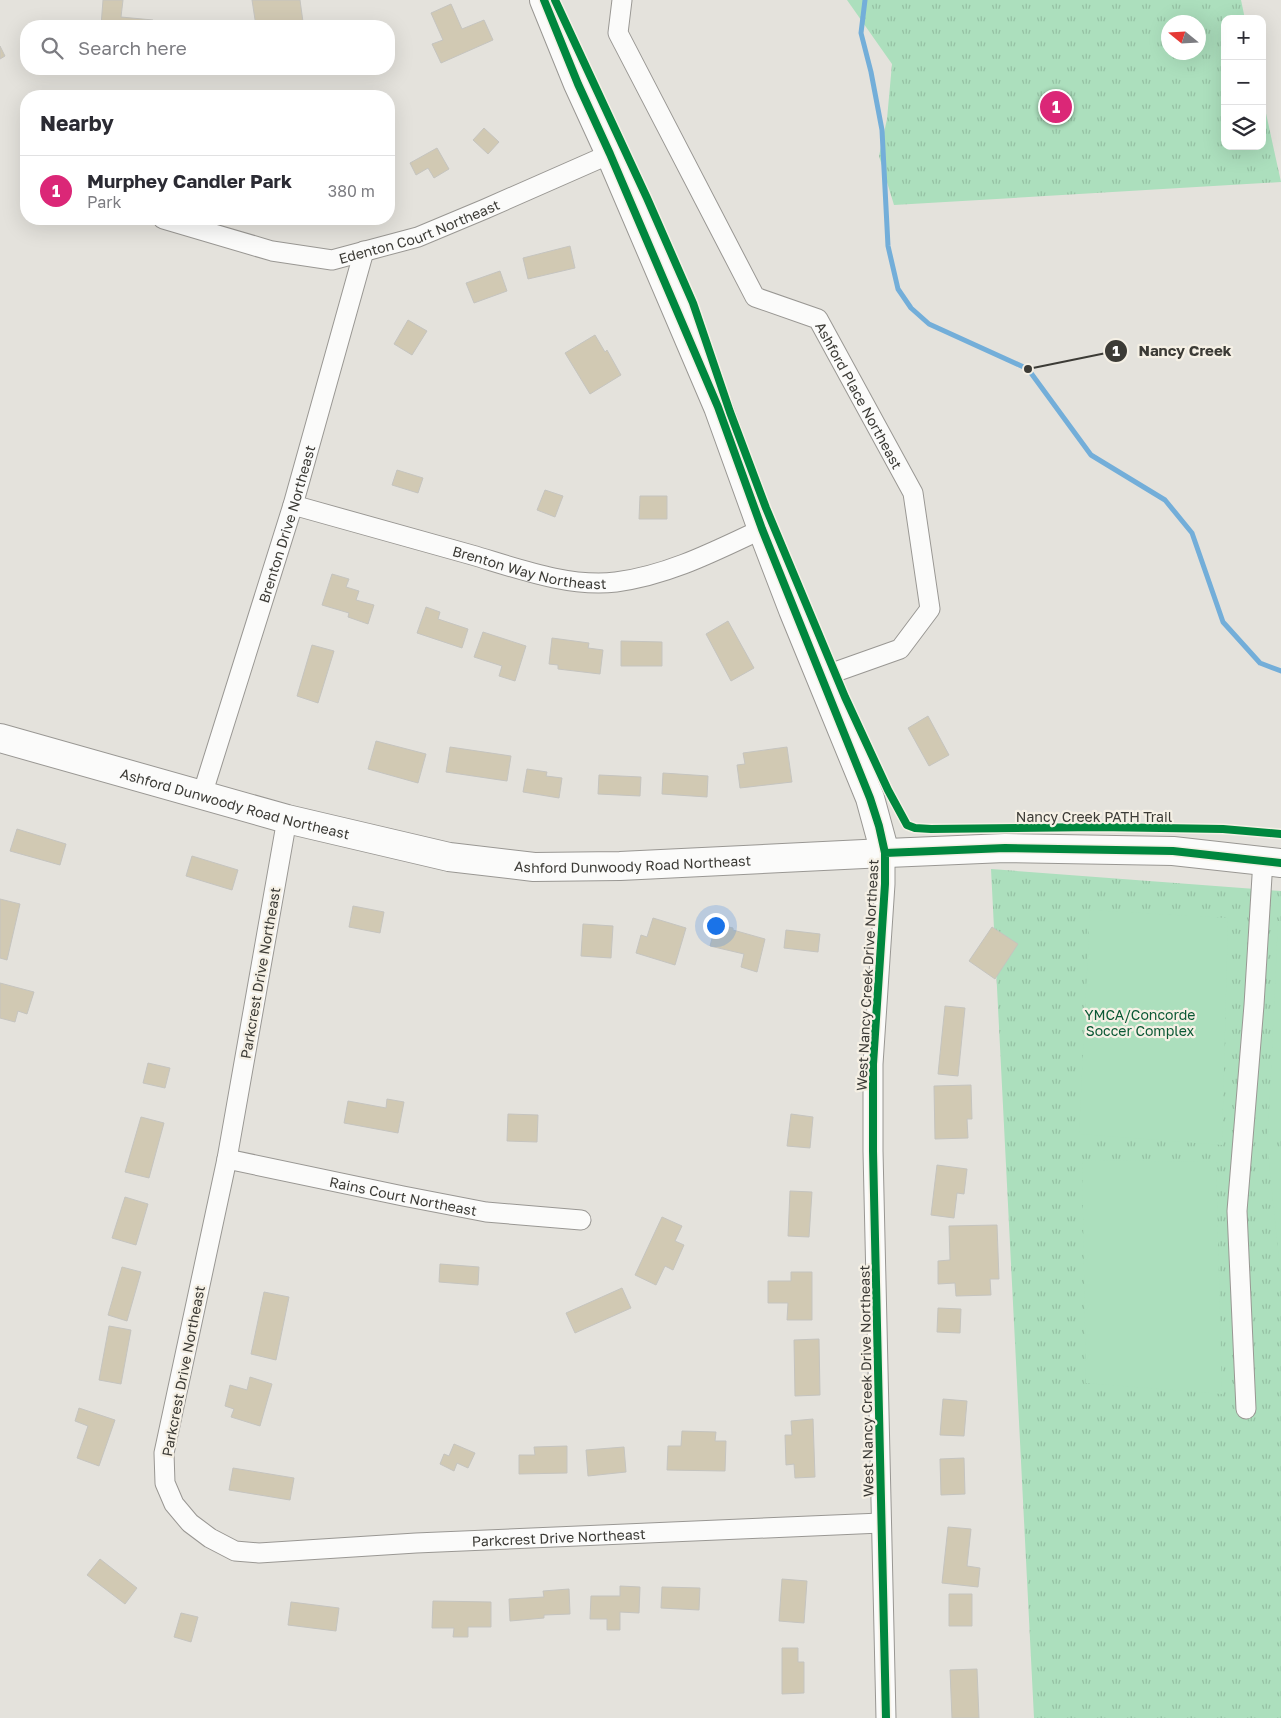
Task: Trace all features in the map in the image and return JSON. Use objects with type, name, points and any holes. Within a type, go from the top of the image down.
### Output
[{"type":"main road","name":"West Nancy Creek Drive Northeast","points":[[544,0],[578,84],[610,154],[718,407],[762,529],[870,798],[885,853]]},
{"type":"main road","name":"Ashford Dunwoody Road Northeast","points":[[0,738],[287,819],[449,857],[534,867],[620,866],[1005,848],[1163,851],[1272,862]]},
{"type":"street","name":"Ashford Place Northeast","points":[[622,0],[618,33],[755,297],[818,319],[912,493],[930,609],[900,649],[821,677]]},
{"type":"street","name":"Edenton Court Northeast","points":[[183,225],[272,251],[332,260],[418,236],[610,154]]},
{"type":"street","name":"Brenton Drive Northeast","points":[[202,794],[293,505],[364,251]]},
{"type":"street","name":"Brenton Way Northeast","points":[[293,505],[534,573],[577,582],[614,582],[650,576],[690,562],[762,529]]},
{"type":"street","name":"Parkcrest Drive Northeast","points":[[287,819],[227,1159],[164,1453],[165,1483],[174,1504],[190,1523],[210,1538],[235,1551],[259,1554],[416,1542],[881,1523]]},
{"type":"street","name":"West Nancy Creek Drive Northeast","points":[[885,853],[885,884],[873,1064],[873,1151],[886,1718]]},
{"type":"street","points":[[1246,1409],[1237,1211],[1254,1005],[1272,862]]},
{"type":"street","name":"Rains Court Northeast","points":[[227,1159],[486,1212],[581,1220]]},
{"type":"green space","points":[[847,0],[1241,0],[1244,15],[1221,15],[1221,150],[1266,150],[1266,113],[1281,182],[894,205],[879,156],[887,119],[892,64]]},
{"type":"green space","name":"YMCA/Concorde Soccer Complex","points":[[991,869],[1281,891],[1281,1718],[1034,1718]]},
{"type":"green space","points":[[1090,910],[1228,918],[1222,1145],[1079,1134]]},
{"type":"green space","points":[[1278,921],[1281,921],[1281,1134],[1268,1134]]},
{"type":"green space","points":[[1268,1153],[1281,1153],[1281,1278]]},
{"type":"green space","points":[[1082,1160],[1216,1162],[1222,1394],[1086,1383]]},
{"type":"building","points":[[103,0],[123,0],[121,17],[153,20],[101,20]]},
{"type":"building","points":[[252,0],[300,0],[303,20],[255,20]]},
{"type":"building","points":[[451,4],[462,29],[484,20],[493,40],[441,63],[432,44],[443,40],[431,13]]},
{"type":"building","points":[[0,46],[5,56],[0,59]]},
{"type":"building","points":[[484,128],[499,142],[488,154],[473,140]]},
{"type":"building","points":[[437,148],[449,169],[434,178],[428,168],[416,175],[410,163]]},
{"type":"building","points":[[570,246],[575,268],[528,279],[523,258]]},
{"type":"building","points":[[500,271],[507,291],[474,303],[466,283]]},
{"type":"building","points":[[408,320],[427,331],[412,355],[394,344]]},
{"type":"building","points":[[595,335],[605,352],[607,350],[621,375],[590,394],[565,353]]},
{"type":"building","points":[[397,470],[423,478],[418,493],[392,485]]},
{"type":"building","points":[[545,490],[563,496],[555,517],[537,510]]},
{"type":"building","points":[[640,496],[667,496],[667,519],[639,519]]},
{"type":"building","points":[[332,574],[349,579],[346,587],[359,591],[356,600],[374,605],[368,624],[348,617],[349,613],[322,605]]},
{"type":"building","points":[[426,607],[440,612],[438,619],[468,629],[462,648],[417,633]]},
{"type":"building","points":[[728,621],[754,668],[731,681],[706,634]]},
{"type":"building","points":[[483,632],[526,646],[515,681],[499,676],[502,666],[474,657]]},
{"type":"building","points":[[552,638],[589,643],[588,648],[603,650],[600,674],[558,669],[558,665],[549,664]]},
{"type":"building","points":[[621,641],[662,642],[662,666],[621,666]]},
{"type":"building","points":[[312,645],[334,651],[318,703],[297,696]]},
{"type":"building","points":[[928,716],[949,755],[929,766],[908,728]]},
{"type":"building","points":[[376,741],[426,754],[418,783],[368,769]]},
{"type":"building","points":[[450,747],[511,756],[507,781],[446,772]]},
{"type":"building","points":[[787,747],[792,782],[740,788],[737,765],[745,764],[743,753]]},
{"type":"building","points":[[527,769],[547,772],[546,776],[562,778],[559,798],[523,792]]},
{"type":"building","points":[[663,773],[708,776],[707,797],[662,794]]},
{"type":"building","points":[[599,775],[641,777],[640,796],[598,794]]},
{"type":"building","points":[[17,829],[66,844],[60,865],[10,851]]},
{"type":"building","points":[[192,856],[238,870],[232,890],[186,876]]},
{"type":"building","points":[[0,899],[20,904],[7,960],[0,958]]},
{"type":"building","points":[[353,906],[384,912],[380,933],[349,927]]},
{"type":"building","points":[[653,918],[686,928],[675,965],[636,953],[641,935],[647,937]]},
{"type":"building","points":[[583,924],[613,926],[611,958],[581,956]]},
{"type":"building","points":[[716,924],[765,939],[757,972],[741,967],[744,954],[710,946]]},
{"type":"building","points":[[992,927],[1018,944],[995,979],[969,961]]},
{"type":"building","points":[[786,930],[820,934],[818,952],[784,948]]},
{"type":"building","points":[[0,983],[34,992],[27,1014],[18,1011],[15,1022],[0,1018]]},
{"type":"building","points":[[945,1006],[965,1008],[958,1076],[938,1074]]},
{"type":"building","points":[[148,1063],[170,1068],[165,1088],[143,1083]]},
{"type":"building","points":[[971,1085],[972,1119],[967,1119],[968,1138],[935,1139],[934,1086]]},
{"type":"building","points":[[387,1099],[404,1102],[398,1133],[344,1123],[348,1101],[386,1108]]},
{"type":"building","points":[[508,1114],[538,1115],[537,1142],[507,1141]]},
{"type":"building","points":[[791,1114],[813,1117],[810,1148],[787,1146]]},
{"type":"building","points":[[141,1117],[164,1123],[149,1178],[125,1172]]},
{"type":"building","points":[[937,1165],[967,1169],[964,1194],[957,1193],[954,1218],[931,1215]]},
{"type":"building","points":[[790,1191],[812,1192],[809,1237],[788,1236]]},
{"type":"building","points":[[125,1197],[148,1204],[136,1245],[112,1238]]},
{"type":"building","points":[[662,1217],[682,1226],[675,1241],[684,1245],[673,1270],[665,1266],[656,1285],[635,1275]]},
{"type":"building","points":[[997,1225],[999,1279],[990,1279],[991,1295],[956,1296],[955,1283],[938,1284],[938,1261],[950,1260],[949,1226]]},
{"type":"building","points":[[440,1264],[479,1267],[478,1285],[439,1282]]},
{"type":"building","points":[[122,1267],[141,1272],[127,1321],[108,1315]]},
{"type":"building","points":[[791,1272],[812,1272],[812,1320],[787,1320],[788,1303],[768,1303],[768,1281],[791,1281]]},
{"type":"building","points":[[622,1288],[631,1308],[575,1333],[566,1313]]},
{"type":"building","points":[[264,1292],[289,1297],[276,1360],[251,1354]]},
{"type":"building","points":[[938,1308],[961,1309],[960,1333],[937,1332]]},
{"type":"building","points":[[109,1326],[131,1330],[121,1384],[99,1380]]},
{"type":"building","points":[[819,1339],[820,1395],[795,1396],[794,1340]]},
{"type":"building","points":[[250,1377],[272,1384],[260,1426],[231,1417],[234,1409],[225,1406],[230,1385],[247,1390]]},
{"type":"building","points":[[943,1399],[967,1401],[964,1436],[940,1435]]},
{"type":"building","points":[[79,1408],[115,1420],[99,1466],[77,1458],[88,1426],[75,1421]]},
{"type":"building","points":[[813,1419],[815,1477],[795,1478],[794,1464],[786,1465],[785,1435],[792,1435],[791,1421]]},
{"type":"building","points":[[682,1431],[716,1432],[715,1441],[726,1441],[725,1471],[667,1470],[668,1446],[681,1446]]},
{"type":"building","points":[[454,1444],[475,1453],[468,1468],[457,1463],[454,1471],[440,1464],[444,1454],[449,1456]]},
{"type":"building","points":[[567,1446],[567,1473],[519,1474],[519,1455],[535,1455],[534,1447]]},
{"type":"building","points":[[624,1447],[626,1472],[588,1476],[586,1450]]},
{"type":"building","points":[[964,1458],[965,1494],[941,1495],[940,1459]]},
{"type":"building","points":[[233,1468],[294,1478],[290,1500],[229,1490]]},
{"type":"building","points":[[948,1527],[971,1529],[967,1566],[980,1568],[978,1587],[942,1583]]},
{"type":"building","points":[[100,1559],[137,1588],[125,1604],[87,1575]]},
{"type":"building","points":[[782,1579],[807,1581],[804,1623],[779,1621]]},
{"type":"building","points":[[620,1586],[640,1587],[639,1613],[620,1612],[620,1630],[607,1630],[607,1619],[590,1619],[591,1596],[620,1596]]},
{"type":"building","points":[[662,1587],[700,1588],[699,1610],[661,1608]]},
{"type":"building","points":[[569,1589],[570,1614],[544,1615],[544,1618],[510,1621],[509,1599],[544,1597],[543,1591]]},
{"type":"building","points":[[949,1594],[972,1594],[972,1626],[949,1626]]},
{"type":"building","points":[[433,1601],[491,1602],[491,1627],[468,1627],[468,1637],[453,1637],[454,1628],[432,1628]]},
{"type":"building","points":[[291,1602],[339,1608],[336,1631],[288,1625]]},
{"type":"building","points":[[181,1613],[198,1617],[191,1642],[174,1637]]},
{"type":"building","points":[[782,1648],[798,1648],[798,1662],[804,1662],[804,1693],[782,1694]]},
{"type":"building","points":[[977,1669],[979,1718],[952,1718],[950,1670]]},
{"type":"waterway","points":[[865,0],[861,33],[871,72],[882,130],[888,246],[898,289],[911,308],[929,324],[1028,369],[1091,455],[1165,500],[1192,533],[1223,622],[1260,663],[1281,671]]},
{"type":"cycle path","points":[[544,0],[578,84],[610,154],[718,407],[762,529],[870,798],[885,853],[885,884],[873,1064],[873,1151],[886,1718]]},
{"type":"cycle path","name":"Nancy Creek PATH Trail","points":[[555,0],[647,198],[693,303],[730,412],[766,508],[845,697],[888,790],[907,825],[915,828],[931,829],[1098,827],[1223,829],[1281,834]]},
{"type":"cycle path","points":[[885,853],[1005,848],[1173,851],[1281,863]]},
{"type":"place","name":"Murphey Candler Park","points":[[1056,107]]},
{"type":"place","name":"Nancy Creek","points":[[1028,369]]}]
